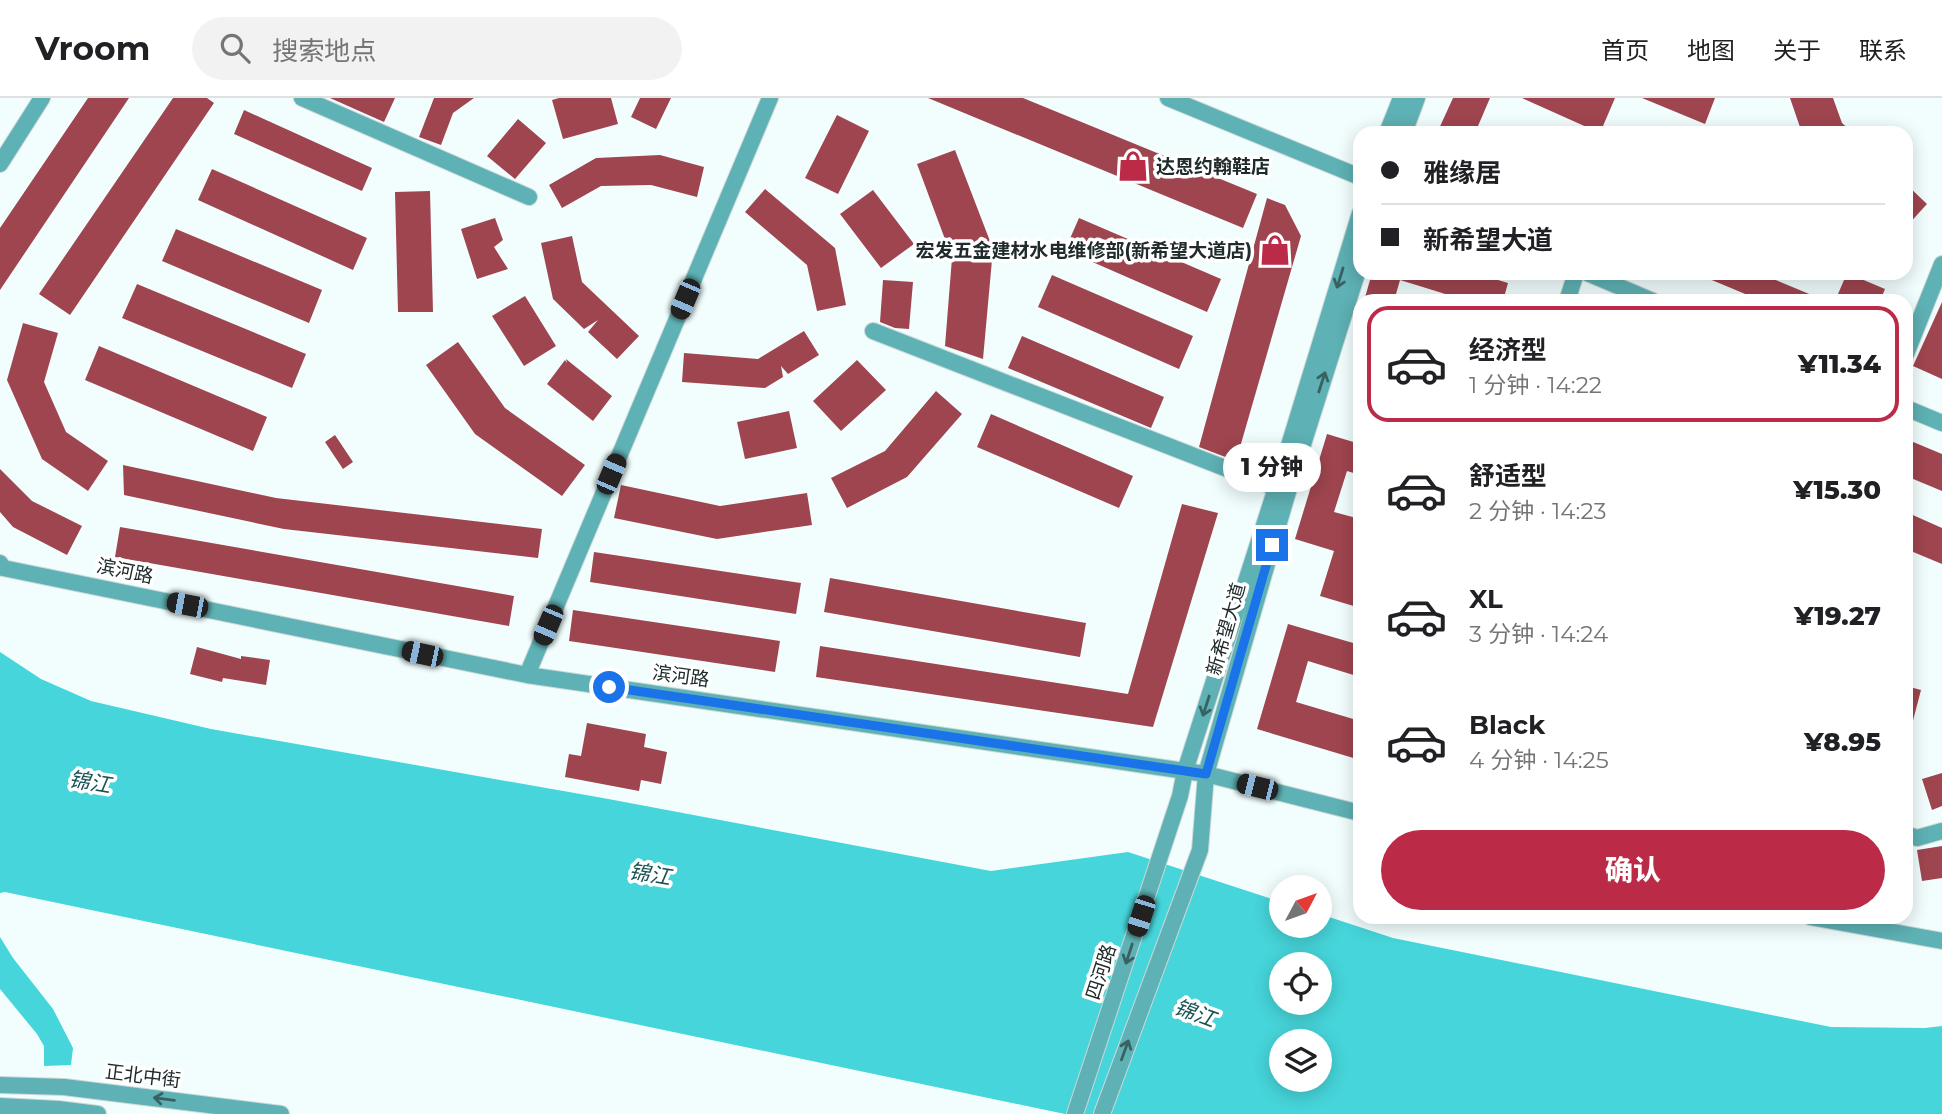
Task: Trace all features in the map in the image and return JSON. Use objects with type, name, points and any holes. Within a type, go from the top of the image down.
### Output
[{"type":"street","points":[[0,164],[42,98]]},
{"type":"street","points":[[302,98],[529,197]]},
{"type":"street","points":[[527,675],[769,98]]},
{"type":"street","points":[[1168,98],[1353,174]]},
{"type":"street","points":[[1390,126],[1401,98]]},
{"type":"street","points":[[1407,126],[1417,98]]},
{"type":"street","name":"四河路","points":[[1075,1114],[1166,842],[1185,771],[1353,236]]},
{"type":"street","points":[[1913,336],[1942,264]]},
{"type":"street","name":"新希望大道","points":[[1102,1114],[1200,850],[1206,774],[1287,495],[1355,280]]},
{"type":"street","points":[[1604,280],[1636,294]]},
{"type":"street","points":[[873,331],[1276,488]]},
{"type":"street","points":[[1913,411],[1942,423]]},
{"type":"street","name":"滨河路","points":[[0,563],[3,568],[527,675],[1206,774],[1353,811]]},
{"type":"street","points":[[1913,837],[1917,838],[1942,831]]},
{"type":"street","points":[[1848,924],[1942,941]]},
{"type":"street","name":"正北中街","points":[[0,1085],[64,1087],[281,1114]]},
{"type":"street","points":[[0,1107],[58,1109],[98,1114]]},
{"type":"water","name":"锦江","points":[[0,652],[41,679],[91,701],[211,729],[603,798],[991,871],[1128,852],[1269,898],[1269,938],[1332,938],[1332,918],[1393,938],[1831,1027],[1942,1026],[1942,1114],[1065,1114],[0,893]]},
{"type":"water","points":[[0,937],[53,1009],[73,1048],[71,1065],[44,1066],[44,1046],[0,989]]},
{"type":"building","points":[[88,98],[129,98],[0,290],[0,228]]},
{"type":"building","points":[[173,98],[207,98],[214,103],[70,315],[39,294]]},
{"type":"building","points":[[330,98],[395,98],[384,122]]},
{"type":"building","points":[[434,98],[474,98],[453,113],[441,145],[419,137]]},
{"type":"building","points":[[611,98],[618,124],[563,139],[552,100]]},
{"type":"building","points":[[640,98],[671,98],[656,129],[631,117]]},
{"type":"building","points":[[928,98],[1023,98],[1257,194],[1243,228]]},
{"type":"building","points":[[1453,98],[1490,98],[1478,126],[1440,126]]},
{"type":"building","points":[[1522,98],[1615,98],[1603,126],[1584,126]]},
{"type":"building","points":[[1642,98],[1715,98],[1705,124]]},
{"type":"building","points":[[1790,98],[1833,98],[1845,126],[1800,126]]},
{"type":"building","points":[[244,110],[372,168],[362,191],[234,134]]},
{"type":"building","points":[[837,115],[869,131],[838,194],[805,178]]},
{"type":"building","points":[[518,119],[546,143],[515,179],[487,156]]},
{"type":"building","points":[[955,150],[993,249],[983,359],[945,346],[952,258],[917,164]]},
{"type":"building","points":[[660,155],[704,167],[697,197],[651,185],[601,186],[562,208],[549,185],[596,158]]},
{"type":"building","points":[[212,169],[367,238],[353,270],[198,200]]},
{"type":"building","points":[[765,189],[835,248],[846,305],[817,311],[807,265],[745,212]]},
{"type":"building","points":[[873,190],[914,244],[881,268],[840,214]]},
{"type":"building","points":[[430,191],[433,312],[398,312],[395,192]]},
{"type":"building","points":[[1913,191],[1927,204],[1913,219]]},
{"type":"building","points":[[1267,198],[1285,205],[1301,236],[1236,461],[1199,447]]},
{"type":"building","points":[[495,218],[503,240],[494,247],[508,269],[477,279],[461,229]]},
{"type":"building","points":[[1079,218],[1221,279],[1207,312],[1065,250]]},
{"type":"building","points":[[176,229],[322,290],[309,323],[162,261]]},
{"type":"building","points":[[572,236],[582,282],[639,336],[617,359],[588,332],[598,320],[584,329],[553,299],[541,243]]},
{"type":"building","points":[[1052,275],[1193,336],[1179,369],[1038,307]]},
{"type":"building","points":[[883,280],[913,282],[909,329],[895,328],[880,322]]},
{"type":"building","points":[[1370,280],[1400,280],[1396,294],[1366,294]]},
{"type":"building","points":[[1400,280],[1498,280],[1508,283],[1505,294],[1445,294]]},
{"type":"building","points":[[1712,280],[1776,280],[1809,294],[1745,294]]},
{"type":"building","points":[[1844,280],[1864,280],[1885,289],[1883,294],[1838,294]]},
{"type":"building","points":[[137,284],[306,354],[292,388],[122,318]]},
{"type":"building","points":[[525,296],[556,346],[524,366],[492,316]]},
{"type":"building","points":[[1942,302],[1942,379],[1913,366]]},
{"type":"building","points":[[23,323],[58,333],[44,382],[66,432],[108,461],[88,491],[42,459],[7,380]]},
{"type":"building","points":[[804,331],[819,355],[788,374],[781,366],[783,377],[765,388],[682,382],[684,353],[758,359]]},
{"type":"building","points":[[1022,336],[1164,397],[1151,428],[1008,368]]},
{"type":"building","points":[[458,342],[505,408],[585,465],[562,496],[475,434],[426,365]]},
{"type":"building","points":[[99,346],[267,417],[253,451],[85,380]]},
{"type":"building","points":[[566,359],[612,396],[593,421],[547,384],[565,360],[567,363]]},
{"type":"building","points":[[857,360],[886,390],[841,431],[813,401]]},
{"type":"building","points":[[936,391],[962,414],[907,477],[847,508],[831,478],[885,451]]},
{"type":"building","points":[[789,411],[797,448],[745,459],[737,422]]},
{"type":"building","points":[[991,414],[1133,476],[1119,508],[977,447]]},
{"type":"building","points":[[1327,434],[1353,442],[1353,473],[1347,471],[1334,512],[1353,517],[1353,606],[1320,596],[1334,551],[1295,539]]},
{"type":"building","points":[[335,435],[353,462],[343,469],[325,442]]},
{"type":"building","points":[[1913,442],[1942,454],[1942,491],[1913,479]]},
{"type":"building","points":[[123,465],[276,498],[542,529],[538,558],[284,529],[124,495]]},
{"type":"building","points":[[0,469],[32,501],[82,526],[67,555],[13,527],[0,512]]},
{"type":"building","points":[[621,485],[720,506],[807,493],[812,525],[717,539],[614,518]]},
{"type":"building","points":[[1182,504],[1218,513],[1153,727],[816,677],[820,646],[1128,694]]},
{"type":"building","points":[[1913,515],[1942,528],[1942,564],[1913,552]]},
{"type":"building","points":[[120,527],[514,596],[509,626],[115,557]]},
{"type":"building","points":[[594,552],[801,583],[796,614],[590,582]]},
{"type":"building","points":[[830,578],[1086,623],[1080,657],[824,612]]},
{"type":"building","points":[[573,610],[780,641],[775,672],[569,641]]},
{"type":"building","points":[[1288,624],[1353,643],[1353,675],[1308,661],[1296,702],[1353,719],[1353,758],[1257,729]]},
{"type":"building","points":[[197,647],[241,659],[241,656],[270,660],[266,685],[223,678],[222,682],[190,674]]},
{"type":"building","points":[[1913,688],[1921,690],[1913,721]]},
{"type":"building","points":[[587,723],[646,734],[644,747],[667,752],[661,784],[641,780],[639,791],[565,777],[569,754],[581,756]]},
{"type":"building","points":[[1942,773],[1942,806],[1932,810],[1922,779]]},
{"type":"building","points":[[1942,846],[1942,878],[1922,881],[1917,850]]},
{"type":"place","name":"达恩约翰鞋店","points":[[1133,166]]},
{"type":"place","name":"宏发五金建材水电维修部(新希望大道店)","points":[[1275,250]]},
{"type":"route","points":[[609,687],[1206,774],[1272,545]]}]
